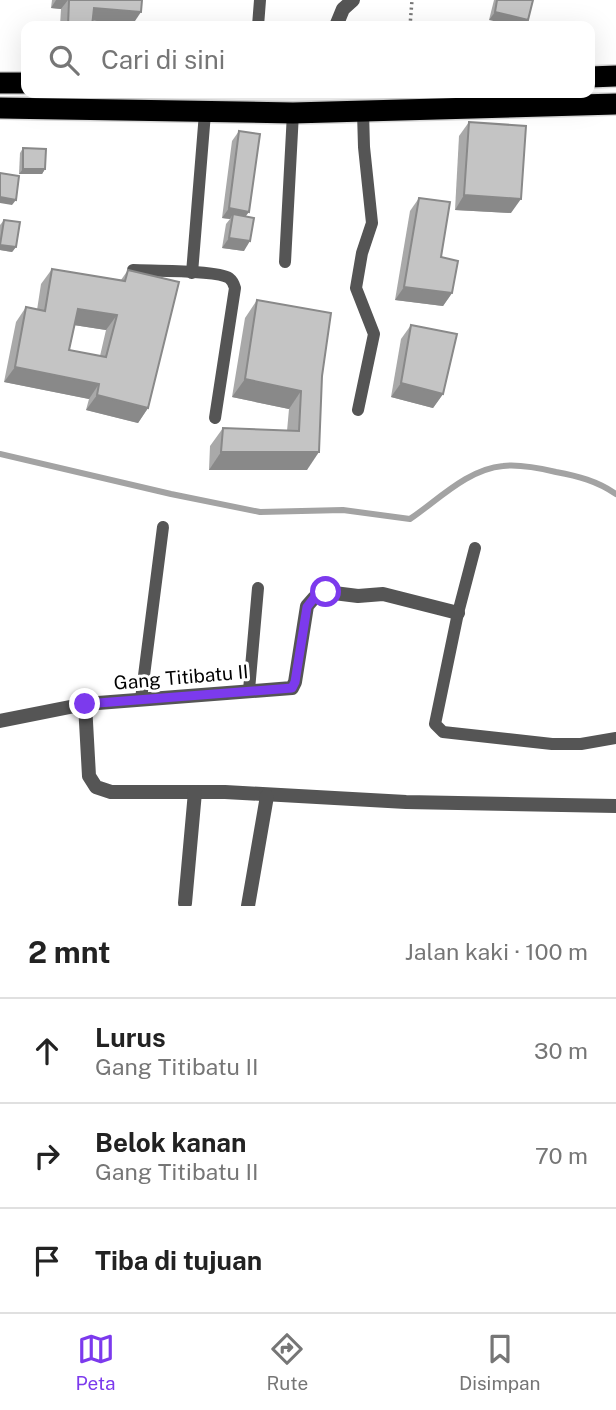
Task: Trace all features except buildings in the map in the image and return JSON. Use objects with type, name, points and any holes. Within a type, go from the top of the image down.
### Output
[{"type":"highway","points":[[595,77],[616,76]]},
{"type":"highway","points":[[0,83],[21,83]]},
{"type":"highway","points":[[0,108],[293,113],[616,104]]},
{"type":"street","points":[[338,21],[343,9],[353,0]]},
{"type":"street","name":"Gang Titibatu II","points":[[0,722],[85,704],[292,688],[307,607],[314,598],[326,592],[358,596],[383,594],[458,613]]},
{"type":"street","points":[[85,704],[89,776],[96,787],[111,792],[195,792],[406,802],[616,806]]},
{"type":"street","points":[[185,903],[195,792]]},
{"type":"street","points":[[248,906],[267,796]]},
{"type":"lane","points":[[258,21],[260,0]]},
{"type":"lane","points":[[358,410],[374,334],[356,288],[362,253],[372,223],[363,112]]},
{"type":"lane","points":[[192,273],[205,113]]},
{"type":"lane","points":[[285,262],[293,113]]},
{"type":"lane","points":[[134,270],[192,273],[232,280],[236,288],[215,418]]},
{"type":"lane","points":[[141,699],[163,527]]},
{"type":"lane","points":[[475,548],[458,613],[435,724],[443,732],[552,744],[581,744],[616,738]]},
{"type":"lane","points":[[249,690],[258,588]]},
{"type":"path","points":[[410,21],[412,0]]},
{"type":"waterway","points":[[0,454],[260,512],[343,510],[410,519],[466,479],[490,468],[509,466],[536,468],[580,477],[616,494]]},
{"type":"route","points":[[85,704],[292,688],[307,607],[314,598],[326,592]]}]
